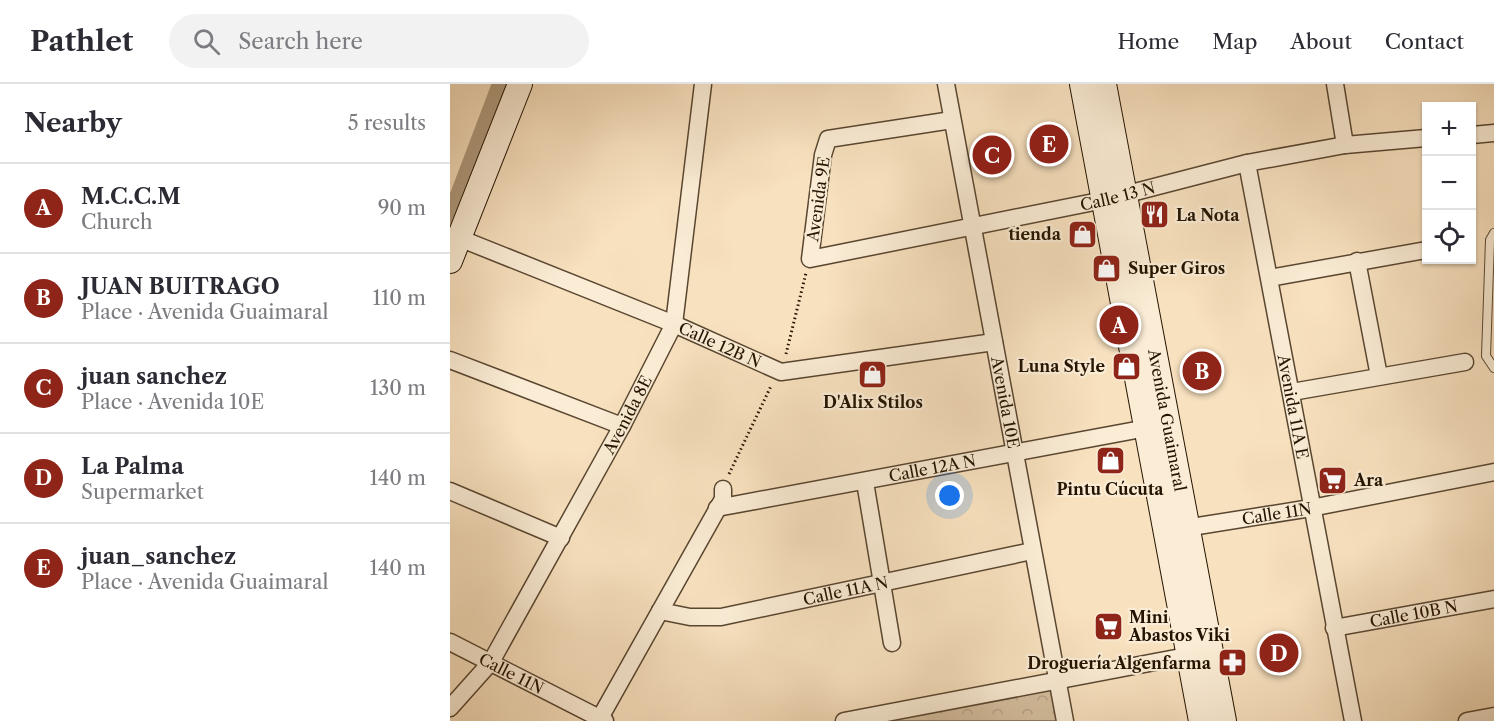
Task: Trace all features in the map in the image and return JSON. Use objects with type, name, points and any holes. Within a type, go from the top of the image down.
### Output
[{"type":"street","points":[[450,261],[520,84]]},
{"type":"street","name":"Avenida 8E","points":[[450,708],[491,662],[622,426],[674,324],[703,84]]},
{"type":"street","name":"Avenida 10E","points":[[946,84],[1065,721]]},
{"type":"street","name":"Avenida Guaimaral","points":[[1082,84],[1114,198],[1177,530],[1200,654],[1202,721]]},
{"type":"street","name":"Avenida Guaimaral","points":[[1104,84],[1114,198],[1147,428],[1177,530]]},
{"type":"street","points":[[1335,84],[1345,145]]},
{"type":"street","name":"Avenida 9E","points":[[810,259],[823,155],[828,139],[952,120]]},
{"type":"street","points":[[1476,135],[1494,133]]},
{"type":"street","name":"Calle 13 N","points":[[810,259],[1114,198],[1247,163],[1345,145],[1422,138]]},
{"type":"street","name":"Avenida 11A E","points":[[1247,163],[1353,721]]},
{"type":"street","name":"Calle 12B N","points":[[459,238],[674,324],[781,372],[994,342]]},
{"type":"street","points":[[1270,278],[1422,251]]},
{"type":"street","points":[[1357,261],[1379,376]]},
{"type":"street","points":[[450,360],[622,426]]},
{"type":"street","points":[[1292,392],[1465,362]]},
{"type":"street","name":"Calle 12A N","points":[[717,508],[1147,428]]},
{"type":"street","name":"Calle 11N","points":[[1177,530],[1311,508],[1494,472]]},
{"type":"street","points":[[865,482],[892,643]]},
{"type":"street","points":[[602,719],[723,499],[723,489]]},
{"type":"street","points":[[450,491],[561,538]]},
{"type":"street","name":"Calle 11A N","points":[[660,611],[690,617],[721,617],[1032,551]]},
{"type":"street","name":"Calle 10B N","points":[[1334,628],[1494,599]]},
{"type":"street","name":"Calle 11N","points":[[450,642],[602,719]]},
{"type":"street","points":[[844,721],[1200,654]]},
{"type":"street","name":"Avenida Guaimaral","points":[[1200,654],[1224,721]]},
{"type":"street","points":[[1467,721],[1494,716]]},
{"type":"lane","points":[[1494,233],[1490,240],[1486,356],[1494,368]]},
{"type":"path","points":[[723,489],[764,399],[776,376],[781,372],[810,259]]},
{"type":"green space","points":[[1056,686],[1063,721],[886,721]]},
{"type":"waterway","points":[[450,219],[501,84]]},
{"type":"place","name":"juan_sanchez","points":[[1049,144]]},
{"type":"place","name":"juan sanchez","points":[[992,155]]},
{"type":"place","name":"La Nota","points":[[1155,215]]},
{"type":"place","name":"tienda","points":[[1082,234]]},
{"type":"place","name":"Super Giros","points":[[1107,268]]},
{"type":"place","name":"M.C.C.M","points":[[1119,325]]},
{"type":"place","name":"Luna Style","points":[[1126,366]]},
{"type":"place","name":"JUAN BUITRAGO","points":[[1202,371]]},
{"type":"place","name":"D'Alix Stilos","points":[[873,374]]},
{"type":"place","name":"Pintu Cúcuta","points":[[1110,461]]},
{"type":"place","name":"Ara","points":[[1333,480]]},
{"type":"place","name":"Mini Abastos Viki","points":[[1108,626]]},
{"type":"place","name":"La Palma","points":[[1279,653]]},
{"type":"place","name":"Droguería Algenfarma","points":[[1232,663]]}]
